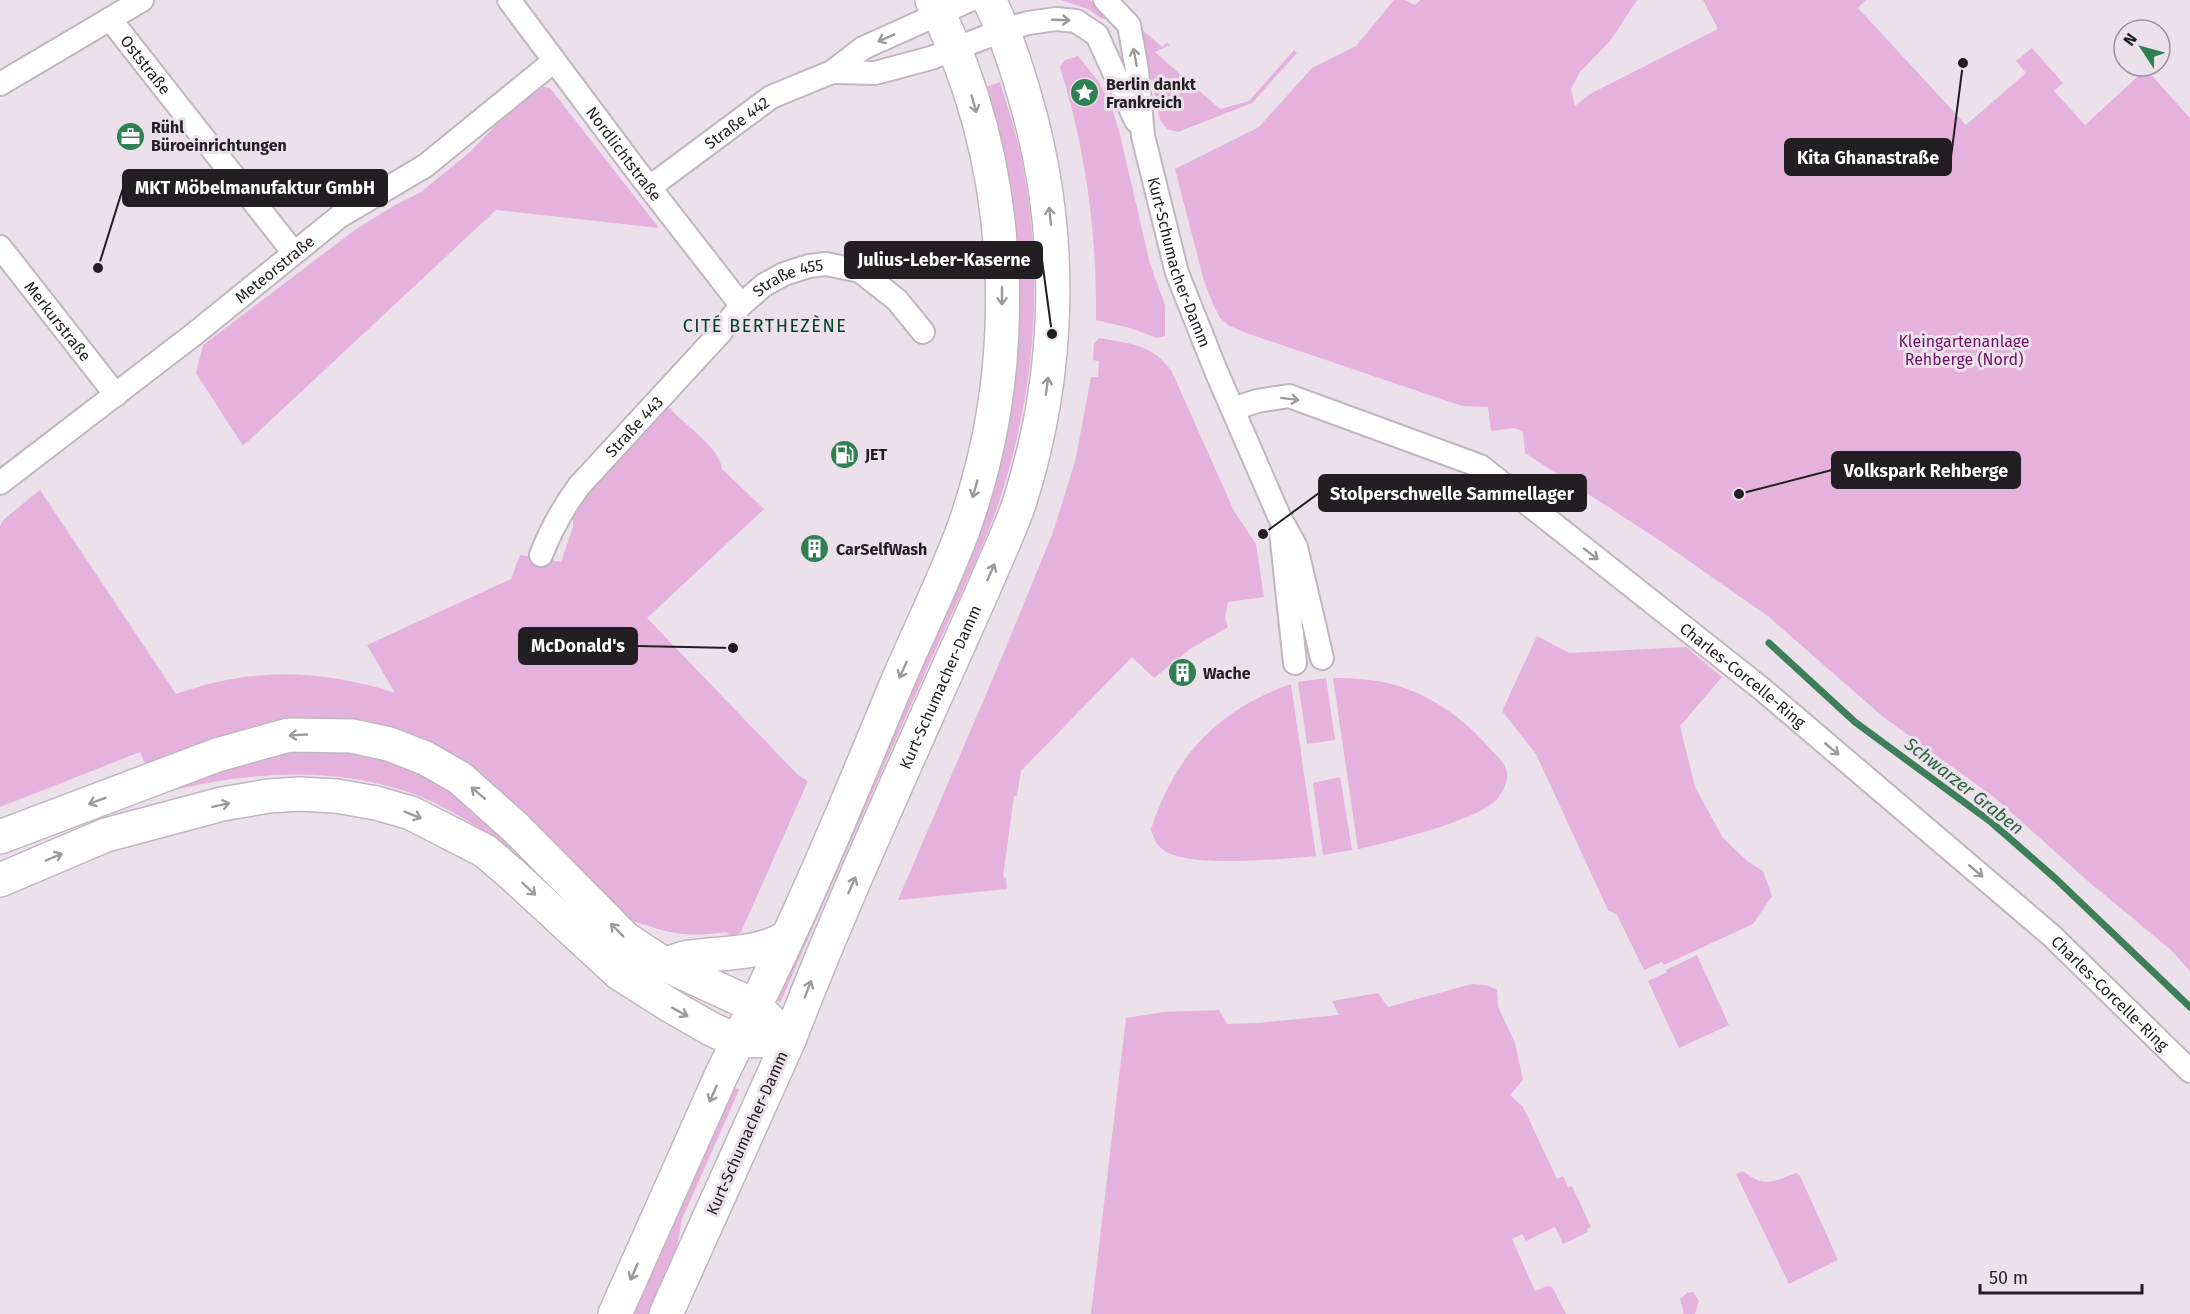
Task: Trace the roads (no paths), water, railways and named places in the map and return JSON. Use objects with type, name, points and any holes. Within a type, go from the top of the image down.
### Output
[{"type":"main road","name":"Kurt-Schumacher-Damm","points":[[666,1314],[789,1040],[828,939],[1009,530],[1024,485],[1042,416],[1054,303],[1049,213],[1038,143],[1004,30],[989,0]]},
{"type":"main road","points":[[615,1314],[786,938],[958,541],[982,465],[997,385],[1001,333],[1002,297],[998,224],[980,124],[967,82],[935,7]]},
{"type":"main road","points":[[0,837],[217,755],[290,735],[352,736],[389,744],[425,758],[460,778],[516,828],[626,939],[664,964],[755,1006],[789,1040]]},
{"type":"main road","points":[[0,880],[106,835],[222,804],[269,796],[299,794],[336,796],[376,803],[411,813],[485,851],[619,973],[670,1006],[738,1041],[789,1040]]},
{"type":"main road","points":[[664,964],[691,957],[748,952],[771,946],[786,938]]},
{"type":"street","points":[[0,84],[142,0]]},
{"type":"street","name":"Nordlichtstraße","points":[[508,0],[741,305]]},
{"type":"street","name":"Straße 442","points":[[650,187],[771,97],[832,72],[863,48],[935,7],[970,0]]},
{"type":"street","name":"Kurt-Schumacher-Damm","points":[[1105,0],[1129,25],[1137,70],[1143,136],[1177,273],[1279,516],[1296,547],[1322,658]]},
{"type":"street","name":"Oststraße","points":[[110,19],[294,253]]},
{"type":"street","name":"Kurt-Schumacher-Damm","points":[[954,49],[1004,30],[1038,21],[1056,19],[1076,21],[1097,35],[1143,136]]},
{"type":"street","name":"Straße 442","points":[[832,72],[875,74],[954,49]]},
{"type":"street","name":"Meteorstraße","points":[[0,483],[116,395],[340,216],[425,166],[554,61]]},
{"type":"street","name":"Merkurstraße","points":[[0,248],[116,395]]},
{"type":"street","name":"Straße 455","points":[[741,305],[764,285],[784,274],[809,266],[836,266],[860,271],[871,279],[897,300],[923,332]]},
{"type":"street","name":"Straße 443","points":[[541,555],[551,528],[579,486],[720,333],[741,305]]},
{"type":"street","name":"Charles-Corcelle-Ring","points":[[1233,409],[1257,401],[1289,396],[1480,466],[1762,689],[2017,906],[2052,936],[2190,1071]]},
{"type":"street","name":"Kurt-Schumacher-Damm","points":[[1279,516],[1295,663]]},
{"type":"waterway","name":"Schwarzer Graben","points":[[1769,643],[1855,722],[1991,822],[2056,879],[2190,1007]]},
{"type":"place","name":"Kita Ghanastraße","points":[[1963,63]]},
{"type":"place","name":"Berlin dankt Frankreich","points":[[1085,93]]},
{"type":"place","name":"Rühl Büroeinrichtungen","points":[[130,136]]},
{"type":"place","name":"MKT Möbelmanufaktur GmbH","points":[[98,268]]},
{"type":"place","name":"Julius-Leber-Kaserne","points":[[1052,334]]},
{"type":"place","name":"JET","points":[[844,454]]},
{"type":"place","name":"Volkspark Rehberge","points":[[1739,494]]},
{"type":"place","name":"Stolperschwelle Sammellager","points":[[1263,534]]},
{"type":"place","name":"CarSelfWash","points":[[815,549]]},
{"type":"place","name":"McDonald's","points":[[733,648]]},
{"type":"place","name":"Wache","points":[[1182,673]]},
{"type":"district","name":"CITÉ BERTHEZÈNE","points":[[765,326]]},
{"type":"park label","name":"Kleingartenanlage Rehberge (Nord)","points":[[1964,350]]}]
